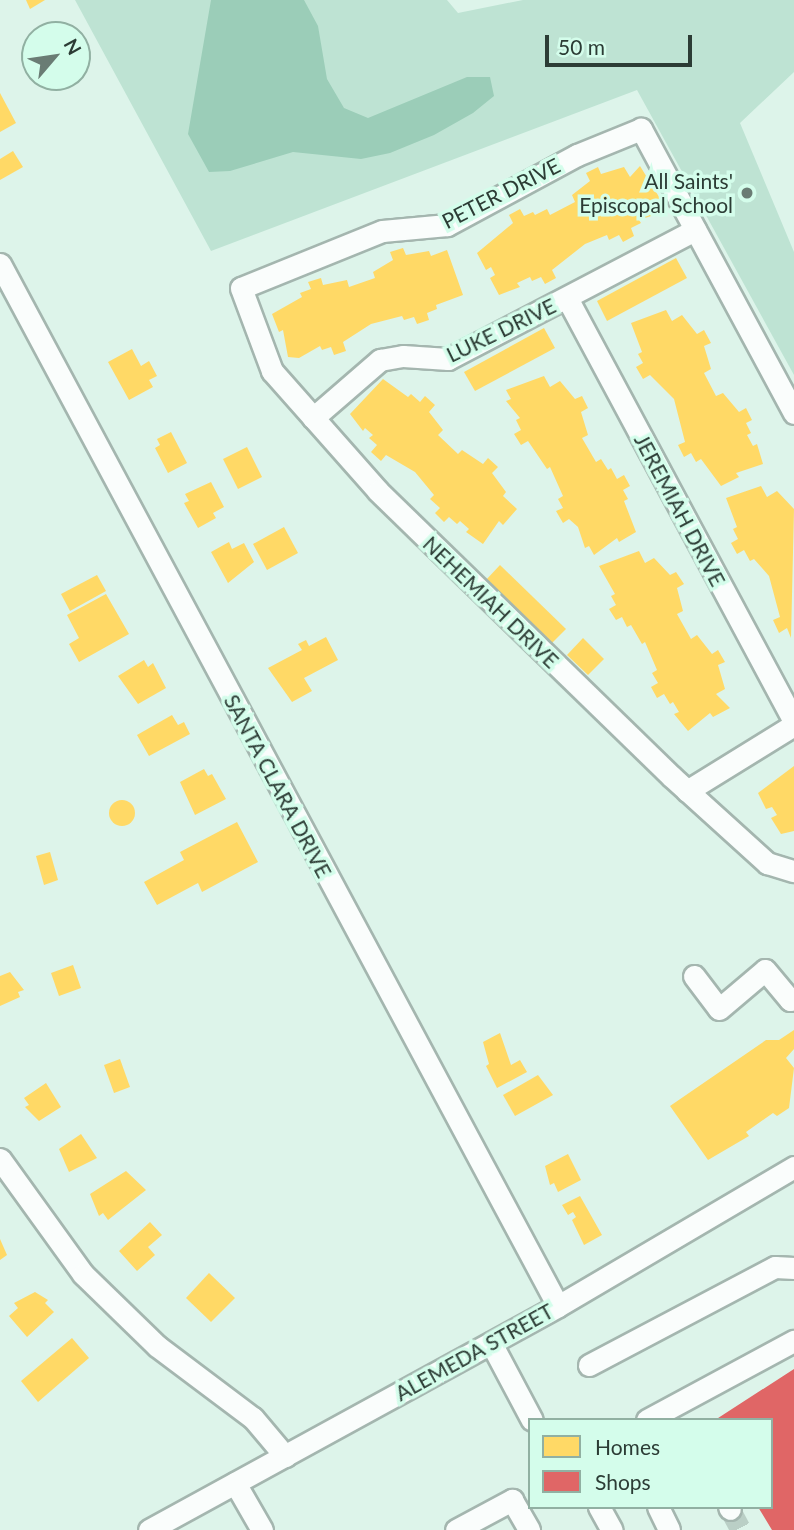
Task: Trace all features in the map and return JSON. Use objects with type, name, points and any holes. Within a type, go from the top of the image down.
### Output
[{"type":"street","name":"PETER DRIVE","points":[[241,288],[382,231],[447,225],[577,155],[640,130],[695,230]]},
{"type":"street","name":"LUKE DRIVE","points":[[313,418],[380,360],[402,356],[448,359],[695,230]]},
{"type":"street","points":[[695,230],[794,413]]},
{"type":"street","name":"SANTA CLARA DRIVE","points":[[0,264],[558,1306]]},
{"type":"street","name":"NEHEMIAH DRIVE","points":[[241,288],[272,370],[378,491],[687,791],[767,863],[794,872]]},
{"type":"street","name":"JEREMIAH DRIVE","points":[[567,298],[794,723]]},
{"type":"street","points":[[687,791],[794,723]]},
{"type":"street","points":[[694,976],[719,1009],[765,970],[790,1000],[794,998]]},
{"type":"street","points":[[0,1159],[83,1274],[158,1346],[253,1418],[285,1456]]},
{"type":"street","name":"ALEMEDA STREET","points":[[149,1530],[558,1306],[791,1174]]},
{"type":"street","points":[[589,1365],[775,1267],[794,1268]]},
{"type":"street","points":[[655,1418],[676,1413],[794,1341]]},
{"type":"street","points":[[491,1343],[531,1418]]},
{"type":"street","points":[[235,1483],[262,1530]]},
{"type":"street","points":[[456,1530],[512,1500],[529,1530]]},
{"type":"street","points":[[600,1509],[612,1530]]},
{"type":"street","points":[[659,1509],[669,1530]]},
{"type":"shaded area","name":"All Saints' Episcopal School","points":[[75,0],[447,0],[458,13],[523,0],[794,0],[794,72],[740,123],[794,252],[794,375],[637,90],[211,251],[91,30],[91,21],[86,21]]},
{"type":"shaded area","points":[[211,0],[304,0],[318,26],[327,79],[344,108],[368,118],[467,77],[490,77],[494,96],[473,113],[434,135],[390,153],[361,159],[293,152],[230,171],[209,172],[188,134]]},
{"type":"building: Homes","points":[[26,0],[45,0],[30,9]]},
{"type":"building: Homes","points":[[0,93],[16,123],[0,132]]},
{"type":"building: Homes","points":[[13,151],[23,167],[0,180],[0,159]]},
{"type":"building: Homes","points":[[640,166],[664,205],[657,214],[639,220],[641,223],[631,228],[634,236],[623,242],[619,235],[609,240],[607,235],[585,244],[552,270],[556,278],[545,284],[541,277],[532,281],[530,277],[517,283],[520,287],[499,295],[490,278],[495,275],[491,267],[486,270],[477,253],[513,223],[509,215],[520,209],[524,216],[533,212],[535,215],[547,209],[550,215],[575,202],[572,195],[590,181],[586,173],[598,167],[601,174],[624,167],[630,177]]},
{"type":"building: Homes","points":[[403,248],[406,255],[429,251],[431,256],[447,250],[463,295],[436,305],[437,309],[427,313],[429,320],[417,324],[414,317],[404,320],[402,316],[371,324],[343,342],[346,351],[334,355],[331,347],[322,350],[320,346],[299,358],[288,357],[283,330],[279,332],[272,314],[302,297],[300,293],[311,289],[308,282],[321,278],[323,285],[347,280],[349,287],[375,278],[373,272],[393,260],[390,252]]},
{"type":"building: Homes","points":[[676,258],[687,278],[607,321],[597,301]]},
{"type":"building: Homes","points":[[666,310],[672,321],[682,315],[697,334],[704,330],[711,343],[704,346],[711,369],[704,373],[716,396],[723,393],[739,412],[746,408],[752,420],[746,423],[751,433],[747,435],[753,446],[757,444],[763,464],[736,473],[739,477],[721,486],[701,459],[696,462],[691,453],[684,457],[678,445],[685,442],[674,399],[650,375],[643,379],[636,367],[643,363],[638,354],[642,352],[631,323]]},
{"type":"building: Homes","points":[[544,328],[555,348],[475,391],[464,372]]},
{"type":"building: Homes","points":[[132,349],[141,366],[149,361],[157,376],[149,380],[153,387],[129,400],[108,362]]},
{"type":"building: Homes","points":[[544,376],[550,387],[560,381],[575,399],[582,396],[588,408],[581,412],[588,435],[582,438],[596,462],[601,459],[608,470],[611,468],[617,479],[624,475],[630,486],[623,490],[628,499],[624,501],[636,532],[619,542],[617,538],[594,555],[589,546],[585,548],[578,527],[569,519],[563,523],[556,511],[563,508],[558,499],[563,496],[550,467],[547,469],[528,441],[521,445],[514,434],[521,430],[516,420],[520,418],[506,401],[511,399],[506,390]]},
{"type":"building: Homes","points":[[383,379],[408,397],[411,394],[420,402],[425,396],[435,405],[429,412],[443,430],[438,435],[458,454],[462,450],[483,464],[488,458],[498,467],[492,473],[506,492],[503,496],[517,509],[503,525],[499,521],[483,544],[466,532],[469,529],[460,521],[457,524],[449,517],[444,522],[435,513],[440,508],[430,499],[434,495],[415,472],[386,455],[381,461],[371,452],[377,445],[369,438],[373,435],[365,428],[363,431],[350,414]]},
{"type":"building: Homes","points":[[171,432],[187,463],[168,473],[155,448],[160,445],[157,439]]},
{"type":"building: Homes","points":[[247,447],[262,477],[238,489],[223,459]]},
{"type":"building: Homes","points":[[211,482],[224,507],[213,513],[216,518],[198,528],[184,503],[189,501],[185,494]]},
{"type":"building: Homes","points":[[761,486],[767,497],[777,491],[794,509],[791,638],[787,628],[779,633],[773,620],[780,617],[769,576],[754,559],[750,561],[744,550],[737,554],[731,543],[738,539],[733,529],[737,527],[726,498]]},
{"type":"building: Homes","points":[[284,527],[298,553],[267,570],[253,544]]},
{"type":"building: Homes","points":[[229,542],[232,549],[244,543],[254,562],[228,583],[211,552]]},
{"type":"building: Homes","points":[[639,551],[645,563],[654,558],[670,575],[676,572],[684,584],[677,588],[683,611],[677,614],[691,639],[697,635],[712,654],[718,650],[725,662],[718,665],[725,689],[716,694],[730,708],[713,717],[710,713],[688,731],[674,714],[679,712],[673,702],[670,704],[664,694],[657,698],[651,687],[658,683],[652,673],[657,670],[645,642],[642,644],[631,625],[627,627],[622,617],[616,620],[609,609],[616,605],[611,596],[615,594],[599,566]]},
{"type":"building: Homes","points":[[500,565],[566,629],[551,644],[485,581]]},
{"type":"building: Homes","points":[[97,575],[106,591],[70,611],[61,594]]},
{"type":"building: Homes","points":[[106,594],[129,634],[79,662],[69,644],[79,638],[67,615]]},
{"type":"building: Homes","points":[[326,637],[338,660],[304,678],[312,691],[292,702],[268,668],[302,650],[298,644],[306,640],[309,646]]},
{"type":"building: Homes","points":[[583,638],[604,659],[588,675],[567,655]]},
{"type":"building: Homes","points":[[144,660],[148,667],[153,663],[166,688],[138,704],[118,676]]},
{"type":"building: Homes","points":[[172,715],[178,725],[184,722],[190,734],[149,756],[137,735]]},
{"type":"building: Homes","points":[[794,766],[794,831],[781,834],[771,818],[777,815],[772,807],[766,809],[758,793]]},
{"type":"building: Homes","points":[[204,769],[208,776],[212,774],[226,799],[195,815],[180,782]]},
{"type":"building: Homes","points":[[122,800],[131,804],[135,813],[131,822],[122,826],[113,822],[109,813],[113,804]]},
{"type":"building: Homes","points":[[237,822],[258,862],[202,892],[198,883],[157,905],[144,882],[184,860],[180,852]]},
{"type":"building: Homes","points":[[50,852],[58,880],[44,885],[36,856]]},
{"type":"building: Homes","points":[[73,965],[81,988],[59,996],[51,973]]},
{"type":"building: Homes","points":[[10,972],[24,990],[18,992],[20,997],[0,1006],[0,976]]},
{"type":"building: Homes","points":[[794,1030],[794,1049],[786,1058],[794,1068],[789,1108],[777,1116],[773,1113],[746,1132],[749,1136],[708,1160],[670,1106],[766,1040],[779,1040]]},
{"type":"building: Homes","points":[[500,1033],[511,1065],[520,1060],[527,1072],[497,1088],[486,1066],[489,1064],[483,1042]]},
{"type":"building: Homes","points":[[120,1059],[130,1087],[114,1093],[104,1065]]},
{"type":"building: Homes","points":[[538,1075],[553,1095],[515,1116],[503,1095]]},
{"type":"building: Homes","points":[[46,1083],[61,1107],[39,1121],[25,1107],[29,1105],[24,1098]]},
{"type":"building: Homes","points":[[81,1134],[97,1158],[69,1172],[59,1149]]},
{"type":"building: Homes","points":[[568,1154],[581,1180],[558,1192],[554,1183],[550,1185],[545,1166]]},
{"type":"building: Homes","points":[[126,1171],[146,1190],[108,1220],[103,1213],[99,1216],[90,1194]]},
{"type":"building: Homes","points":[[580,1196],[602,1235],[584,1245],[572,1220],[576,1217],[573,1212],[568,1215],[562,1205]]},
{"type":"building: Homes","points":[[150,1222],[162,1235],[148,1247],[155,1255],[137,1271],[119,1251]]},
{"type":"building: Homes","points":[[0,1239],[7,1255],[0,1260]]},
{"type":"building: Homes","points":[[209,1273],[235,1298],[211,1322],[186,1298]]},
{"type":"building: Homes","points":[[35,1292],[48,1300],[45,1303],[54,1312],[27,1337],[9,1316],[18,1308],[14,1303]]},
{"type":"building: Homes","points":[[72,1338],[89,1358],[38,1402],[21,1381]]},
{"type":"building: Shops","points":[[794,1369],[794,1530],[772,1530],[759,1509],[773,1509],[773,1418],[718,1418]]},
{"type":"tunnel","points":[[730,1509],[741,1530]]},
{"type":"place","name":"All Saints' Episcopal School","points":[[747,193]]}]
